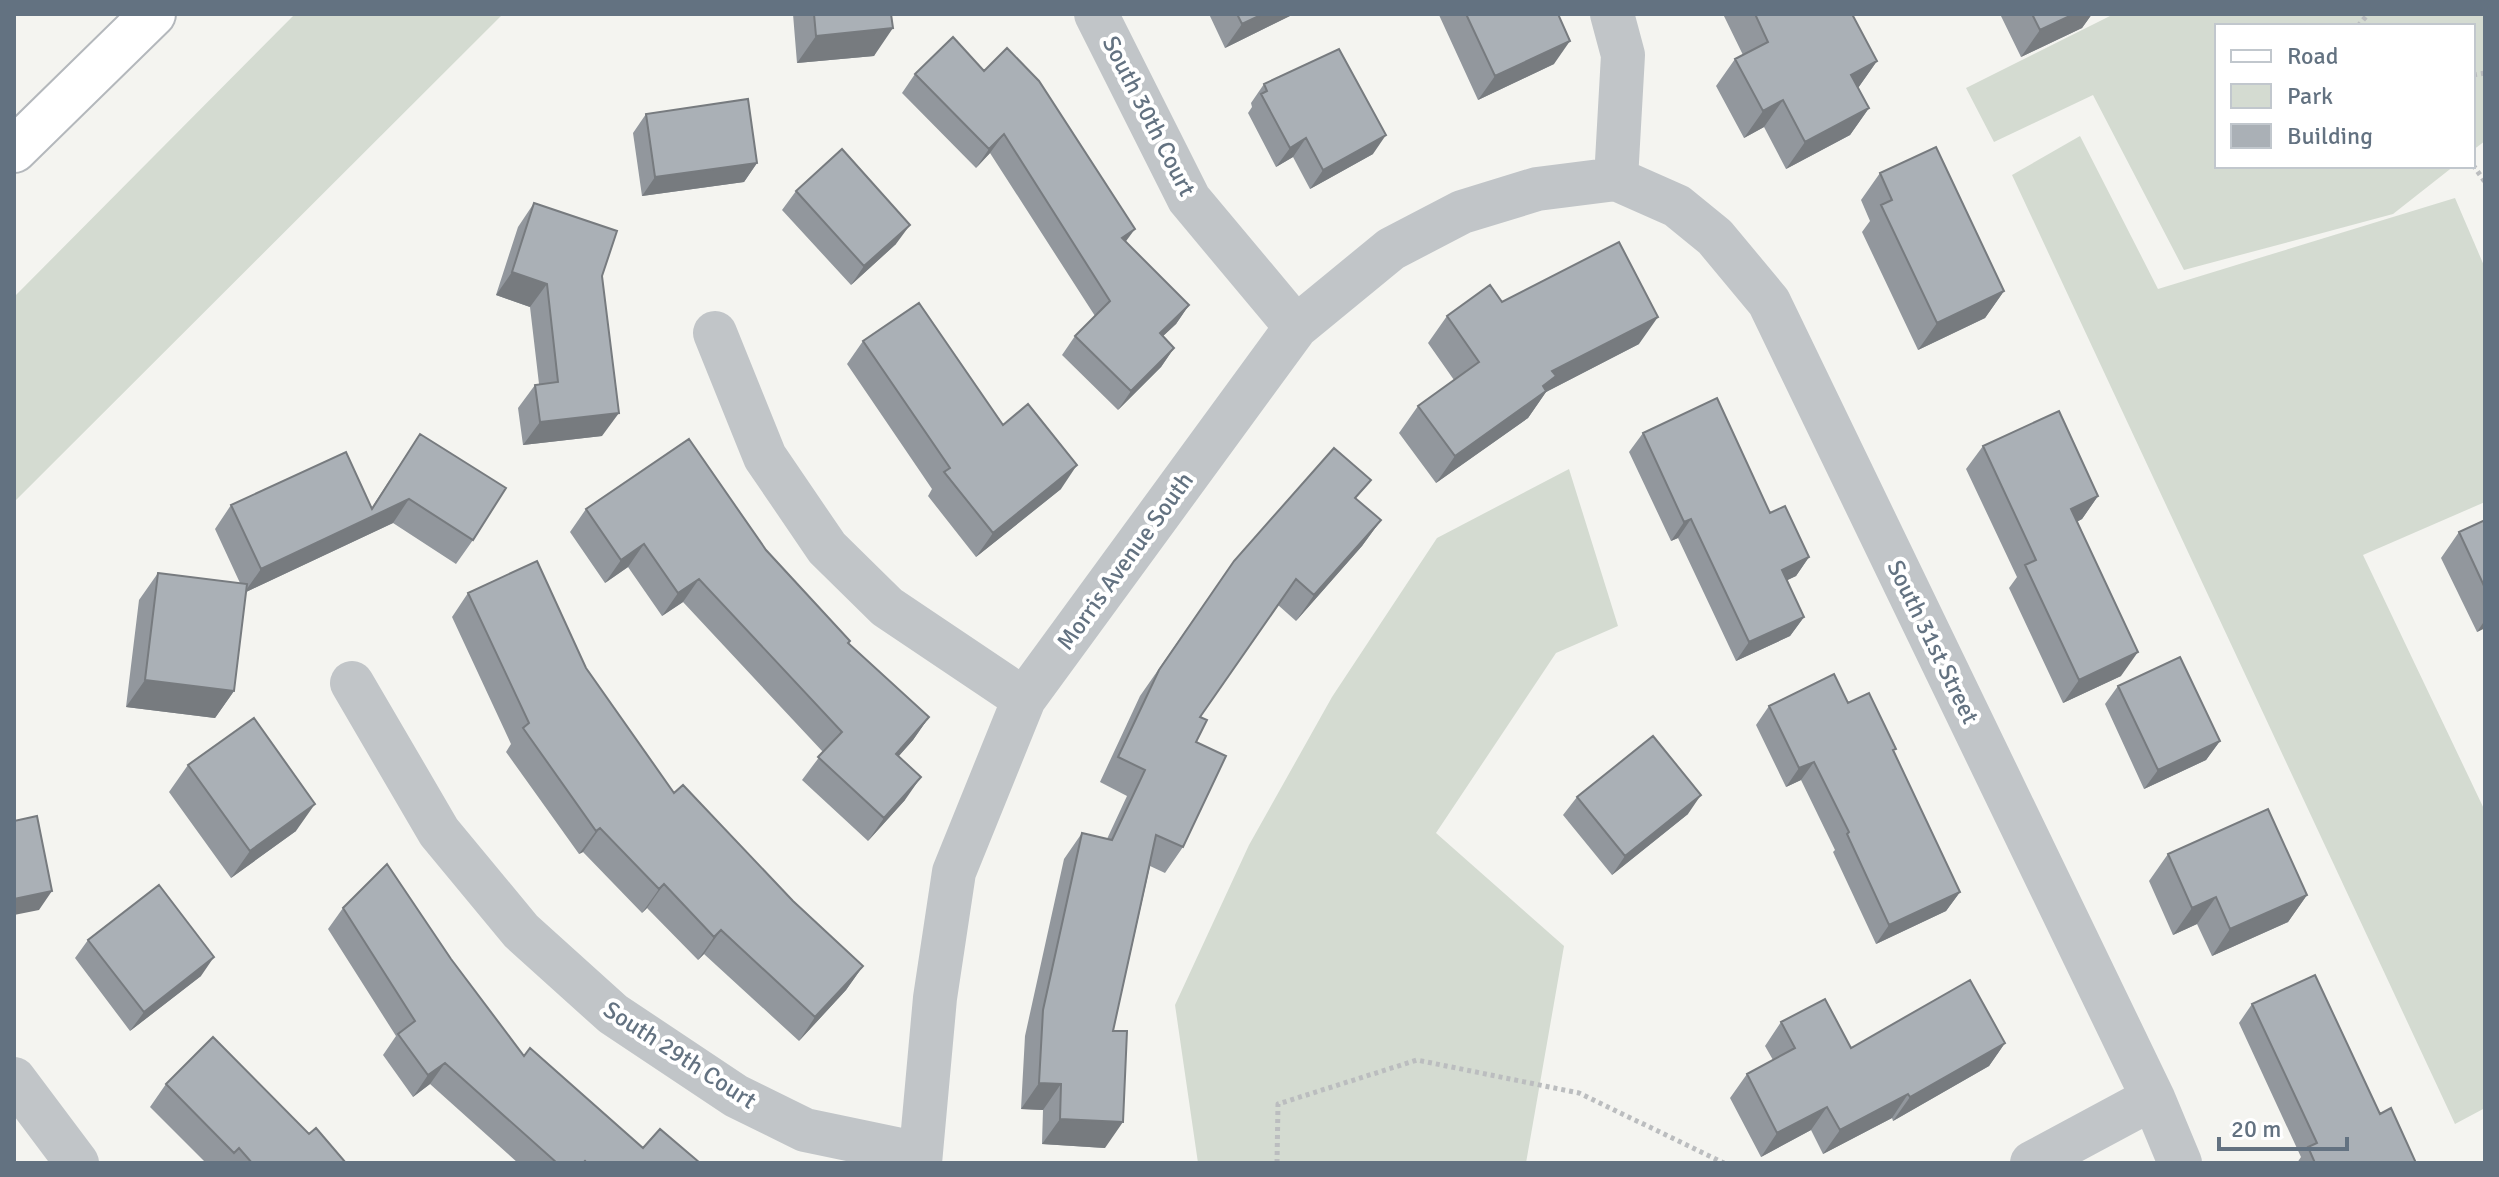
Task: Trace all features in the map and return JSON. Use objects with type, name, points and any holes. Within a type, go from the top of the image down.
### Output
[{"type":"main road","points":[[14,150],[153,14]]},
{"type":"street","name":"South 30th Court","points":[[1096,14],[1189,199],[1296,327]]},
{"type":"street","points":[[1612,14],[1623,55],[1616,179]]},
{"type":"street","name":"Morris Avenue South","points":[[920,1158],[935,998],[954,872],[1024,699],[1296,327],[1391,249],[1462,212],[1537,189],[1616,179]]},
{"type":"street","name":"South 31st Street","points":[[1616,179],[1677,206],[1715,237],[1769,302],[2153,1098],[2180,1163]]},
{"type":"street","points":[[715,333],[765,457],[827,548],[887,607],[1024,699]]},
{"type":"street","name":"South 29th Court","points":[[352,683],[439,832],[521,931],[613,1014],[736,1096],[805,1130],[920,1158]]},
{"type":"street","points":[[14,1079],[77,1163]]},
{"type":"street","points":[[2032,1163],[2153,1098]]},
{"type":"path","points":[[1277,1163],[1278,1104],[1417,1060],[1579,1093],[1724,1163]]},
{"type":"green space","points":[[295,14],[503,14],[14,502],[14,297]]},
{"type":"green space","points":[[2114,14],[2485,14],[2485,141],[2475,148],[2475,24],[2215,24],[2215,168],[2451,168],[2393,214],[2184,270],[2093,95],[1994,142],[1966,88]]},
{"type":"green space","points":[[2080,136],[2158,289],[2455,198],[2485,268],[2485,502],[2363,555],[2485,811],[2485,1108],[2455,1124],[2012,175]]},
{"type":"green space","points":[[1569,469],[1618,626],[1556,653],[1436,833],[1564,946],[1526,1163],[1198,1163],[1175,1005],[1249,845],[1332,697],[1437,538]]},
{"type":"building","points":[[814,14],[891,14],[893,28],[816,36]]},
{"type":"building","points":[[1237,14],[1263,14],[1242,24]]},
{"type":"building","points":[[1466,14],[1558,14],[1570,41],[1495,76]]},
{"type":"building","points":[[1755,14],[1852,14],[1877,61],[1851,75],[1869,108],[1805,142],[1783,100],[1763,111],[1735,59],[1768,42]]},
{"type":"building","points":[[2032,14],[2074,14],[2040,30]]},
{"type":"building","points":[[953,37],[984,71],[1007,48],[1039,81],[1135,229],[1122,238],[1189,305],[1160,333],[1174,348],[1131,391],[1075,336],[1110,301],[1004,134],[989,149],[915,74]]},
{"type":"building","points":[[1339,49],[1386,135],[1323,170],[1306,138],[1290,148],[1261,94],[1267,91],[1264,84]]},
{"type":"building","points":[[748,99],[757,163],[655,177],[646,114]]},
{"type":"building","points":[[1936,147],[2004,291],[1937,323],[1881,205],[1892,200],[1880,173]]},
{"type":"building","points":[[842,149],[910,225],[864,266],[796,191]]},
{"type":"building","points":[[534,203],[617,231],[602,276],[619,413],[540,422],[535,385],[558,382],[547,284],[512,272]]},
{"type":"building","points":[[1619,242],[1658,317],[1552,371],[1556,376],[1543,386],[1546,391],[1455,456],[1418,406],[1479,362],[1447,316],[1490,285],[1502,302]]},
{"type":"building","points":[[919,303],[1003,425],[1028,404],[1077,465],[993,533],[944,472],[950,468],[863,341]]},
{"type":"building","points":[[1717,398],[1770,513],[1785,506],[1809,557],[1782,570],[1804,617],[1749,642],[1691,519],[1684,522],[1643,433]]},
{"type":"building","points":[[2059,411],[2098,496],[2071,509],[2138,652],[2079,680],[2025,565],[2036,560],[1983,446]]},
{"type":"building","points":[[420,434],[506,488],[473,540],[409,499],[261,569],[231,505],[346,452],[372,509]]},
{"type":"building","points":[[689,439],[766,550],[850,641],[848,643],[929,717],[896,754],[921,777],[884,818],[818,757],[842,732],[699,579],[678,593],[644,544],[621,560],[586,509]]},
{"type":"building","points":[[1334,448],[1371,480],[1355,498],[1381,520],[1314,595],[1296,579],[1200,717],[1207,720],[1196,742],[1226,756],[1183,847],[1156,835],[1113,1031],[1127,1031],[1123,1122],[1060,1119],[1061,1084],[1039,1083],[1043,1010],[1082,833],[1112,840],[1145,770],[1118,757],[1159,670],[1234,561]]},
{"type":"building","points":[[2485,520],[2485,588],[2459,532]]},
{"type":"building","points":[[537,561],[586,668],[674,793],[683,785],[793,901],[863,966],[815,1017],[721,930],[714,937],[664,884],[659,889],[600,828],[596,831],[523,728],[529,723],[468,593]]},
{"type":"building","points":[[158,573],[247,584],[234,691],[145,680]]},
{"type":"building","points":[[2180,657],[2220,741],[2158,770],[2118,686]]},
{"type":"building","points":[[1834,674],[1848,703],[1869,693],[1960,892],[1889,925],[1847,834],[1849,832],[1814,762],[1799,768],[1769,706]]},
{"type":"building","points":[[254,718],[315,804],[250,851],[188,765]]},
{"type":"building","points":[[1653,736],[1701,795],[1625,856],[1577,797]]},
{"type":"building","points":[[2268,809],[2307,895],[2230,929],[2216,897],[2192,908],[2168,854]]},
{"type":"building","points":[[37,816],[52,891],[14,899],[14,821]]},
{"type":"building","points":[[387,864],[451,959],[524,1056],[530,1048],[643,1148],[660,1129],[700,1163],[557,1163],[445,1063],[428,1075],[398,1034],[415,1021],[343,908]]},
{"type":"building","points":[[159,885],[214,957],[144,1012],[88,940]]},
{"type":"building","points":[[2315,975],[2380,1114],[2391,1108],[2416,1163],[2315,1163],[2308,1147],[2317,1143],[2252,1004]]},
{"type":"building","points":[[1970,980],[2005,1043],[1910,1097],[1908,1094],[1840,1130],[1827,1107],[1777,1133],[1747,1074],[1795,1048],[1781,1022],[1825,999],[1851,1048]]},
{"type":"building","points":[[213,1037],[309,1134],[316,1128],[346,1163],[252,1163],[239,1148],[234,1153],[166,1084]]}]
